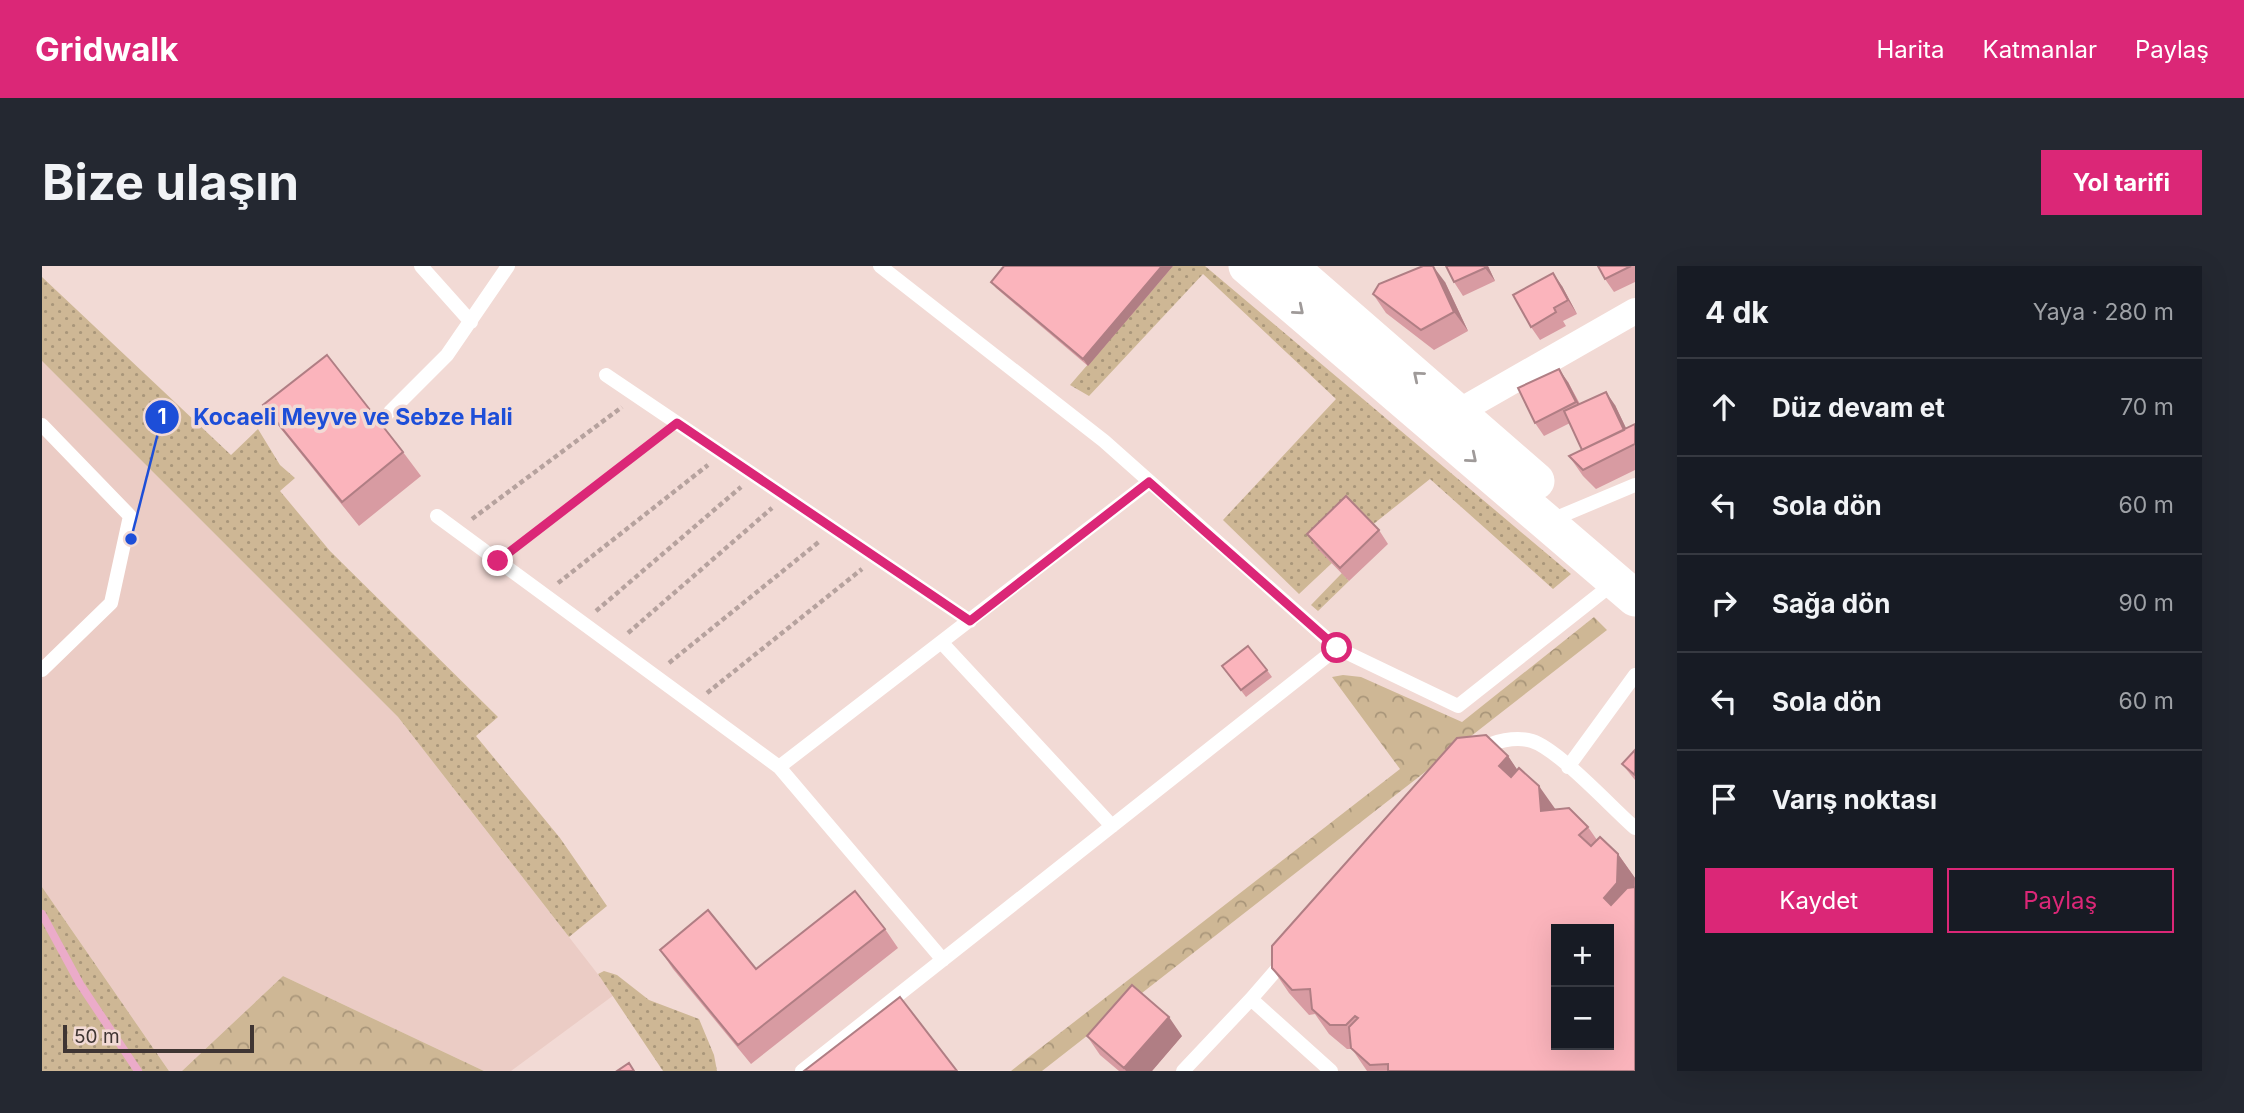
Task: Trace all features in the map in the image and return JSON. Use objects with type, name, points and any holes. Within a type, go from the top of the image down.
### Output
[{"type":"main road","points":[[1247,266],[1559,517],[1630,579]]},
{"type":"main road","points":[[1290,266],[1460,411],[1559,517]]},
{"type":"street","points":[[1460,411],[1635,311]]},
{"type":"lane","points":[[421,266],[471,322]]},
{"type":"lane","points":[[390,412],[447,355],[508,266]]},
{"type":"lane","points":[[882,267],[1104,441],[1337,648],[1458,706],[1630,579]]},
{"type":"lane","points":[[606,375],[970,621]]},
{"type":"lane","points":[[42,425],[130,516],[111,603],[42,670]]},
{"type":"lane","points":[[779,766],[1149,482]]},
{"type":"lane","points":[[1559,517],[1635,485]]},
{"type":"lane","points":[[437,516],[779,766],[943,960]]},
{"type":"lane","points":[[942,643],[1112,826]]},
{"type":"lane","points":[[802,1071],[1337,648]]},
{"type":"lane","points":[[1568,767],[1635,675]]},
{"type":"lane","points":[[1467,760],[1485,747],[1498,742],[1535,742],[1568,767],[1635,828]]},
{"type":"lane","points":[[1183,1071],[1297,946]]},
{"type":"lane","points":[[1251,999],[1331,1071]]},
{"type":"path","points":[[457,531],[636,396]]},
{"type":"path","points":[[498,561],[677,423]]},
{"type":"path","points":[[544,594],[723,454]]},
{"type":"path","points":[[582,623],[755,475]]},
{"type":"path","points":[[613,646],[786,496]]},
{"type":"path","points":[[653,676],[835,529]]},
{"type":"path","points":[[693,704],[877,558]]},
{"type":"shaded area","points":[[42,361],[398,717],[614,995],[511,1071],[484,1071],[283,976],[182,1071],[169,1071],[42,887]]},
{"type":"green space","points":[[1173,266],[1205,266],[1571,574],[1553,589],[1430,479],[1371,526],[1317,547],[1332,563],[1299,594],[1223,520],[1336,399],[1203,274],[1089,396],[1070,385]]},
{"type":"green space","points":[[42,277],[231,455],[258,429],[280,465],[295,478],[280,491],[330,551],[498,717],[476,736],[560,838],[607,906],[569,937],[398,717],[42,361]]},
{"type":"green space","points":[[1342,573],[1349,581],[1318,611],[1311,605]]},
{"type":"green space","points":[[1594,617],[1607,630],[1042,1071],[1011,1071],[1400,769],[1332,677],[1361,677],[1462,722]]},
{"type":"green space","points":[[42,887],[169,1071],[42,1071]]},
{"type":"green space","points":[[604,971],[617,975],[649,1000],[699,1019],[714,1055],[717,1071],[663,1071],[598,974]]},
{"type":"green space","points":[[283,976],[484,1071],[182,1071]]},
{"type":"building","points":[[1004,266],[1162,266],[1083,359],[991,282]]},
{"type":"building","points":[[1423,266],[1433,266],[1454,312],[1421,330],[1373,294],[1379,284]]},
{"type":"building","points":[[1446,266],[1485,266],[1485,268],[1454,282]]},
{"type":"building","points":[[1598,266],[1631,266],[1605,279]]},
{"type":"building","points":[[1553,273],[1568,300],[1554,308],[1556,312],[1531,327],[1513,295]]},
{"type":"building","points":[[327,355],[403,452],[342,502],[263,405]]},
{"type":"building","points":[[1559,369],[1576,402],[1535,423],[1518,388]]},
{"type":"building","points":[[1606,392],[1624,430],[1582,450],[1564,411]]},
{"type":"building","points":[[1635,424],[1635,444],[1583,470],[1569,456]]},
{"type":"building","points":[[1346,496],[1379,530],[1340,568],[1307,534]]},
{"type":"building","points":[[1248,646],[1267,670],[1241,690],[1222,666]]},
{"type":"building","points":[[1486,735],[1508,756],[1499,766],[1511,777],[1519,768],[1539,786],[1541,811],[1569,808],[1588,827],[1579,835],[1591,846],[1600,837],[1618,854],[1617,883],[1604,898],[1611,905],[1627,888],[1635,887],[1635,1071],[1388,1071],[1388,1064],[1370,1065],[1351,1048],[1349,1027],[1358,1018],[1355,1016],[1346,1025],[1330,1025],[1312,1009],[1310,989],[1292,990],[1272,968],[1272,946],[1457,738]]},
{"type":"building","points":[[1635,750],[1635,775],[1622,764]]},
{"type":"building","points":[[855,891],[885,929],[738,1045],[660,950],[708,910],[756,969]]},
{"type":"building","points":[[1132,985],[1169,1017],[1124,1068],[1087,1036]]},
{"type":"building","points":[[900,997],[957,1071],[804,1071]]},
{"type":"building","points":[[629,1063],[634,1071],[617,1071]]},
{"type":"waterway","points":[[42,914],[80,984],[138,1071]]},
{"type":"place","name":"Kocaeli Meyve ve Sebze Hali","points":[[131,539]]},
{"type":"route","points":[[498,561],[677,423],[970,621],[1149,482],[1337,648]]}]
